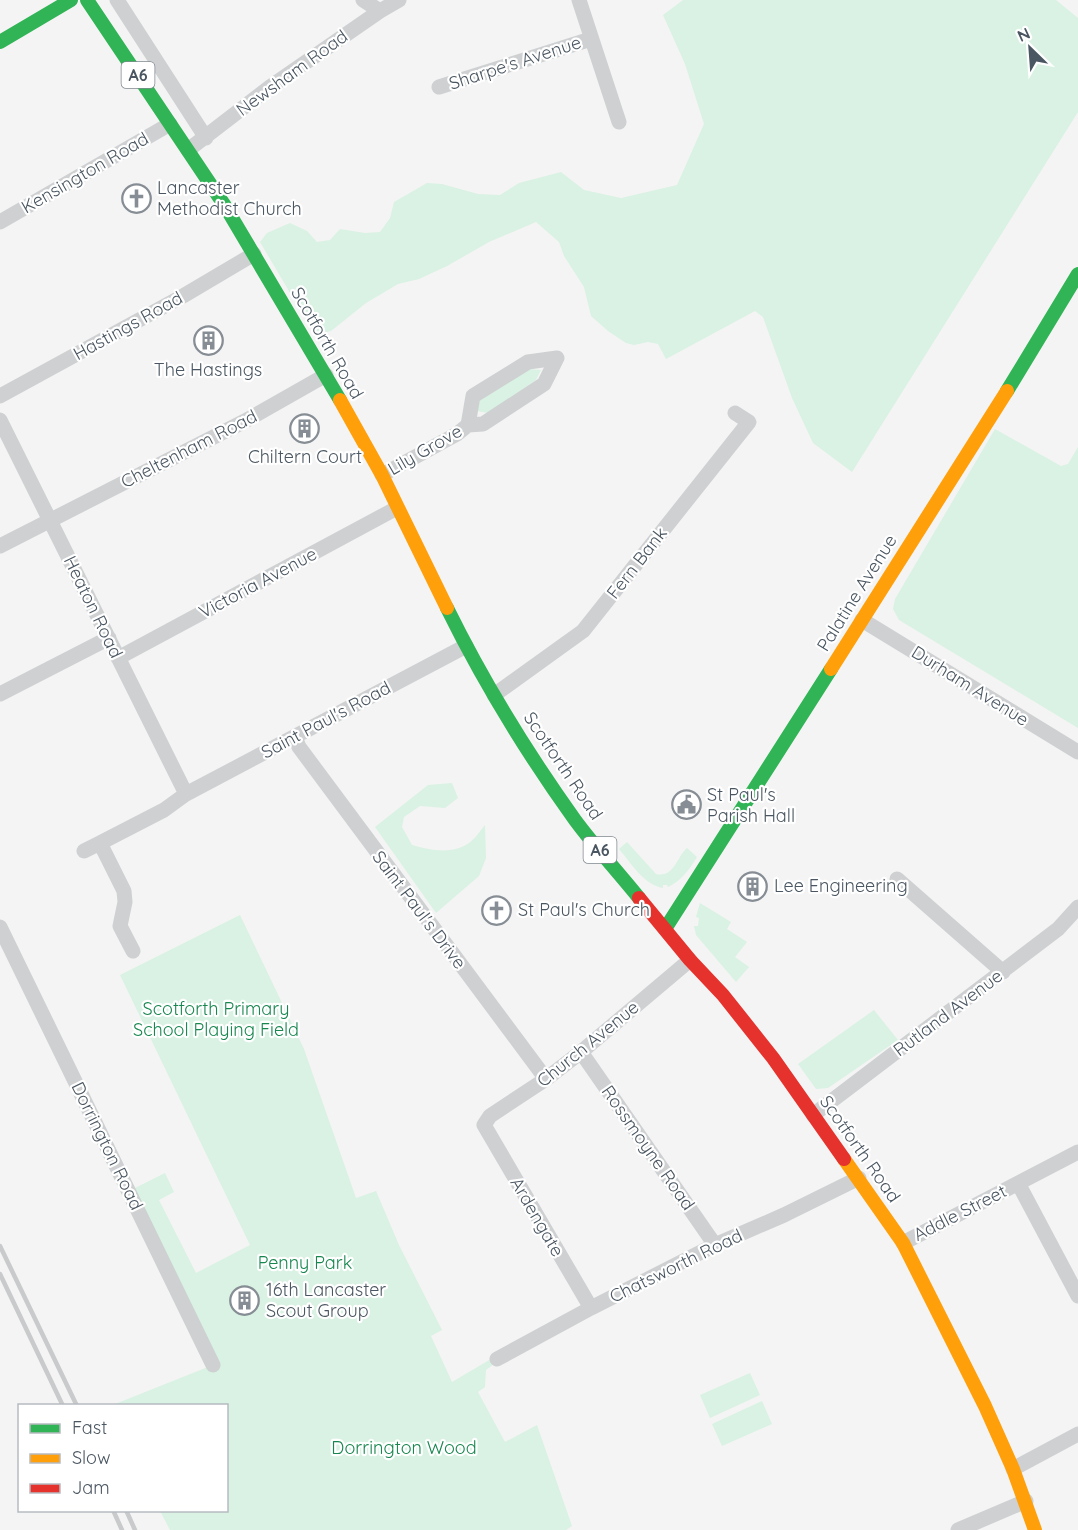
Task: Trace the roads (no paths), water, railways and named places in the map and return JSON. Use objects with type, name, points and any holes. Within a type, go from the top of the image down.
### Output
[{"type":"main road","points":[[0,42],[71,0]]},
{"type":"main road","name":"Scotforth Road","points":[[87,0],[225,206],[327,375],[382,475],[466,646],[525,746],[576,821],[690,960],[723,995],[765,1049],[859,1178],[903,1243],[985,1406],[1026,1501],[1035,1530]]},
{"type":"main road","name":"Palatine Avenue","points":[[665,929],[993,414],[1078,274]]},
{"type":"street","points":[[117,0],[206,138]]},
{"type":"street","points":[[363,0],[380,10]]},
{"type":"street","name":"Newsham Road","points":[[188,150],[270,87],[380,10],[399,0]]},
{"type":"street","name":"Sharpe's Avenue","points":[[579,0],[619,122]]},
{"type":"street","name":"Sharpe's Avenue","points":[[439,87],[591,39]]},
{"type":"street","name":"Kensington Road","points":[[0,222],[170,124]]},
{"type":"street","name":"Hastings Road","points":[[0,396],[183,296],[254,254]]},
{"type":"street","name":"Lily Grove","points":[[382,475],[457,434],[468,425],[483,424],[544,384],[557,358],[528,362],[473,396],[468,425]]},
{"type":"street","name":"Cheltenham Road","points":[[0,546],[245,421],[327,375]]},
{"type":"street","name":"Fern Bank","points":[[494,695],[583,631],[749,422],[735,413]]},
{"type":"street","name":"Heaton Road","points":[[0,420],[186,794]]},
{"type":"street","name":"Victoria Avenue","points":[[118,658],[397,508]]},
{"type":"street","name":"Durham Avenue","points":[[862,620],[1078,752]]},
{"type":"street","points":[[0,694],[108,638]]},
{"type":"street","name":"Saint Paul's Road","points":[[84,852],[164,810],[186,794],[466,646]]},
{"type":"street","name":"Saint Paul's Drive","points":[[295,737],[299,747],[364,836],[546,1079]]},
{"type":"street","points":[[100,843],[124,891],[125,902],[120,927],[133,951]]},
{"type":"street","points":[[897,879],[1003,972]]},
{"type":"street","name":"Rutland Avenue","points":[[813,1114],[1003,972],[1058,929],[1078,907]]},
{"type":"street","name":"Dorrington Road","points":[[0,927],[213,1365]]},
{"type":"street","name":"Church Avenue","points":[[484,1125],[490,1116],[546,1079],[581,1052],[690,960]]},
{"type":"street","name":"Rossmoyne Road","points":[[581,1052],[715,1245]]},
{"type":"street","name":"Ardengate","points":[[484,1125],[591,1308]]},
{"type":"street","name":"Addle Street","points":[[903,1243],[1078,1152]]},
{"type":"street","name":"Chatsworth Road","points":[[497,1359],[715,1245],[784,1215],[859,1178]]},
{"type":"street","points":[[1018,1183],[1078,1296]]},
{"type":"street","points":[[1013,1470],[1078,1434]]},
{"type":"street","points":[[958,1530],[1026,1501]]},
{"type":"railway","points":[[0,1246],[76,1404]]},
{"type":"railway","points":[[0,1274],[62,1404]]},
{"type":"railway","points":[[114,1512],[122,1530]]},
{"type":"railway","points":[[127,1512],[135,1530]]},
{"type":"place","name":"Lancaster Methodist Church","points":[[136,198]]},
{"type":"place","name":"The Hastings","points":[[208,341]]},
{"type":"place","name":"Chiltern Court","points":[[305,428]]},
{"type":"place","name":"St Paul's Parish Hall","points":[[686,805]]},
{"type":"place","name":"Lee Engineering","points":[[753,886]]},
{"type":"place","name":"St Paul's Church","points":[[497,910]]},
{"type":"place","name":"16th Lancaster Scout Group","points":[[245,1300]]},
{"type":"park label","name":"Scotforth Primary School Playing Field","points":[[216,1019]]},
{"type":"park label","name":"Penny Park","points":[[305,1263]]},
{"type":"park label","name":"Dorrington Wood","points":[[404,1448]]}]
